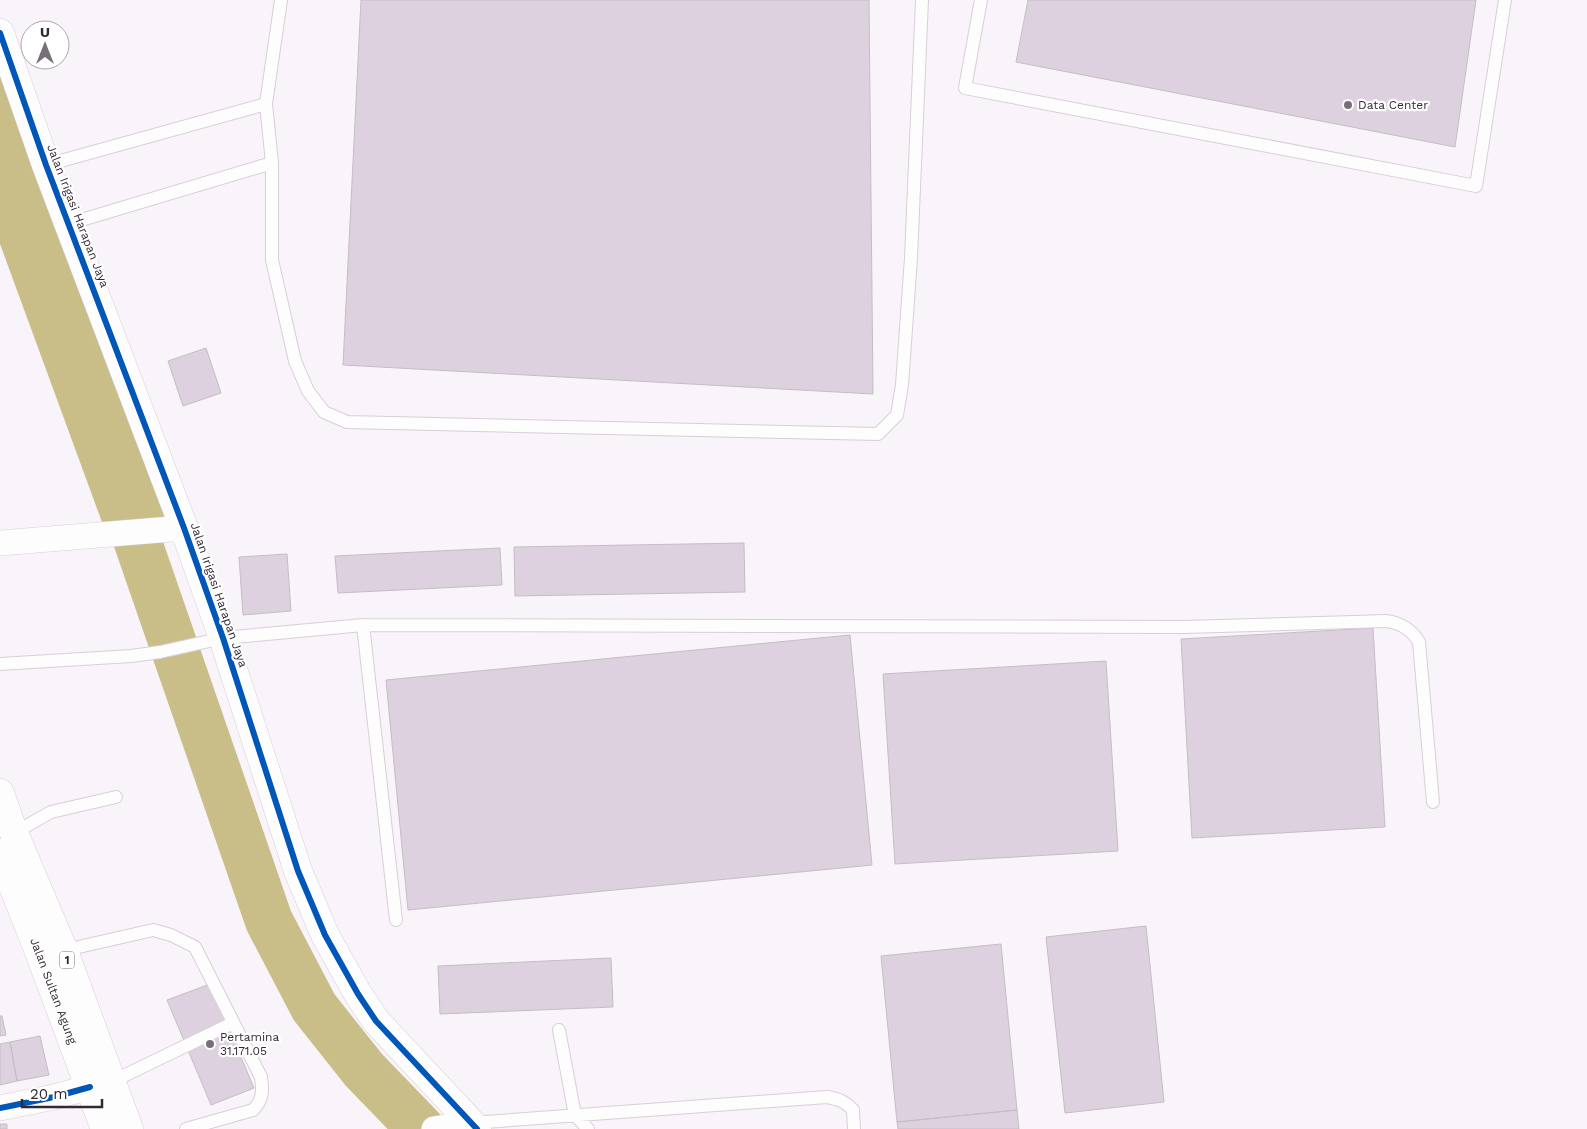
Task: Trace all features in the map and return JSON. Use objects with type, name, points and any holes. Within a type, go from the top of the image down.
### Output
[{"type":"main road","name":"Jalan Irigasi Harapan Jaya","points":[[0,33],[46,165],[184,528],[223,638],[298,871],[325,935],[358,994],[376,1021],[458,1127]]},
{"type":"main road","name":"Jalan Sultan Agung","points":[[0,793],[7,843],[52,952],[100,1085],[105,1129]]},
{"type":"main road","name":"Jalan Sultan Agung","points":[[100,1085],[129,1129]]},
{"type":"street","points":[[0,543],[184,528]]},
{"type":"street","points":[[0,1108],[100,1085]]},
{"type":"lane","points":[[281,0],[266,104],[272,163],[272,260],[294,362],[308,391],[324,412],[347,422],[878,434],[897,415],[902,385],[911,258],[922,0]]},
{"type":"lane","points":[[981,0],[965,88],[1476,186],[1505,0]]},
{"type":"lane","points":[[46,165],[266,104]]},
{"type":"lane","points":[[68,224],[272,163]]},
{"type":"lane","points":[[0,664],[131,656],[160,652],[223,638],[363,625],[1184,627],[1386,621],[1407,627],[1419,642],[1434,802]]},
{"type":"lane","points":[[363,625],[396,920]]},
{"type":"lane","points":[[7,843],[51,812],[116,797]]},
{"type":"lane","points":[[52,952],[153,930],[171,935],[195,946],[261,1077],[262,1095],[260,1103],[253,1110],[186,1129]]},
{"type":"lane","points":[[100,1085],[233,1024]]},
{"type":"lane","points":[[559,1030],[575,1115],[588,1129]]},
{"type":"lane","points":[[458,1127],[575,1115],[827,1097],[846,1102],[853,1110],[854,1129]]},
{"type":"shaded area","points":[[0,34],[184,528],[106,533],[0,244]]},
{"type":"building","points":[[361,0],[869,0],[873,394],[343,365]]},
{"type":"building","name":"Data Center","points":[[1028,0],[1476,0],[1455,147],[1016,62]]},
{"type":"building","points":[[206,348],[221,393],[183,406],[168,361]]},
{"type":"building","points":[[744,543],[745,592],[515,596],[514,547]]},
{"type":"building","points":[[500,548],[502,585],[338,593],[335,556]]},
{"type":"building","points":[[287,554],[291,611],[243,615],[239,557]]},
{"type":"building","points":[[1373,628],[1385,827],[1192,838],[1181,639]]},
{"type":"building","points":[[850,635],[872,865],[408,910],[386,680]]},
{"type":"building","points":[[1106,661],[1118,851],[895,864],[883,674]]},
{"type":"building","points":[[1146,926],[1164,1102],[1065,1113],[1046,937]]},
{"type":"building","points":[[1001,944],[1017,1110],[897,1122],[881,956]]},
{"type":"building","points":[[611,958],[613,1007],[440,1014],[438,966]]},
{"type":"building","name":"Pertamina 31.171.05","points":[[210,984],[254,1088],[211,1105],[167,1000]]},
{"type":"building","points":[[0,1016],[2,1016],[6,1035],[0,1036]]},
{"type":"building","points":[[40,1036],[49,1075],[17,1081],[10,1042]]},
{"type":"building","points":[[10,1042],[17,1081],[0,1085],[0,1044]]},
{"type":"building","points":[[1017,1110],[1019,1129],[898,1129],[897,1122]]},
{"type":"building","points":[[0,1124],[7,1124],[7,1129],[0,1129]]},
{"type":"waterway","points":[[117,482],[269,921],[314,1007],[364,1070],[421,1129]]},
{"type":"cycle path","points":[[0,33],[46,165],[184,528],[223,638],[298,871],[325,935],[358,994],[376,1021],[477,1129]]},
{"type":"cycle path","points":[[0,1108],[54,1097],[90,1087]]},
{"type":"place","name":"Data Center","points":[[1348,105]]},
{"type":"place","name":"Pertamina 31.171.05","points":[[210,1044]]}]
